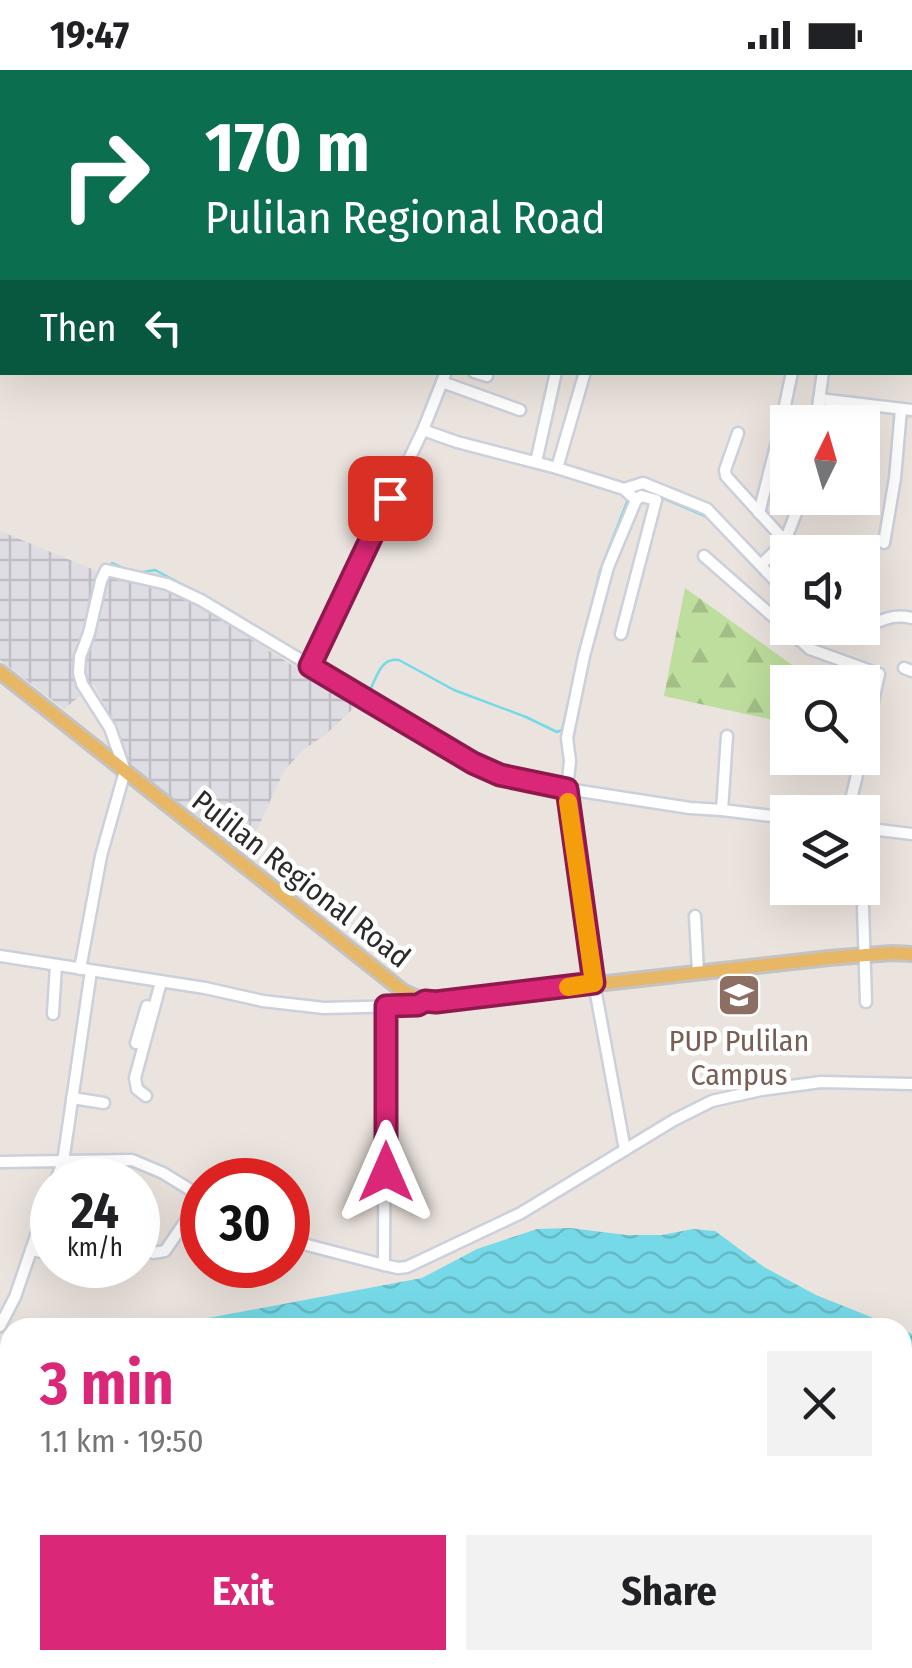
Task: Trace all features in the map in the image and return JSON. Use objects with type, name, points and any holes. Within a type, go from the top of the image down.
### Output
[{"type":"main road","name":"Pulilan Regional Road","points":[[0,672],[404,992],[425,1001],[892,952],[912,954]]},
{"type":"street","points":[[536,462],[555,375]]},
{"type":"street","points":[[558,468],[584,375]]},
{"type":"street","points":[[759,513],[791,375]]},
{"type":"street","points":[[818,405],[823,375]]},
{"type":"street","points":[[310,666],[423,430],[444,377],[520,410]]},
{"type":"street","points":[[819,398],[906,409],[884,543]]},
{"type":"street","points":[[423,430],[624,488],[636,500]]},
{"type":"street","points":[[738,434],[725,475],[780,535]]},
{"type":"street","points":[[624,488],[643,483],[707,509],[770,575]]},
{"type":"street","points":[[620,634],[656,502],[644,497],[636,500],[608,566],[567,738],[567,789],[594,983],[625,1150]]},
{"type":"street","points":[[704,556],[810,649],[854,665]]},
{"type":"street","points":[[761,565],[770,556]]},
{"type":"street","points":[[64,1158],[101,856],[124,770],[110,728],[79,673],[80,657],[106,570],[167,584],[202,600],[473,763],[500,775],[690,808],[770,816]]},
{"type":"street","points":[[880,619],[900,615],[912,618]]},
{"type":"street","points":[[722,810],[727,736]]},
{"type":"street","points":[[880,830],[912,834]]},
{"type":"street","points":[[863,907],[866,1002]]},
{"type":"street","points":[[694,916],[698,972]]},
{"type":"street","points":[[0,956],[309,1006],[418,1005],[425,1001]]},
{"type":"street","points":[[53,1014],[56,965]]},
{"type":"street","points":[[136,1044],[158,982]]},
{"type":"street","points":[[146,1096],[137,1089],[135,1078],[158,982]]},
{"type":"street","points":[[384,1265],[386,1006]]},
{"type":"street","points":[[310,1246],[398,1268],[417,1264],[491,1229],[712,1101],[821,1082],[912,1084]]},
{"type":"street","points":[[72,1098],[104,1103]]},
{"type":"street","points":[[0,1162],[30,1162]]},
{"type":"street","points":[[160,1252],[180,1229]]},
{"type":"street","points":[[4,1318],[30,1253]]},
{"type":"shaded area","points":[[0,531],[99,572],[163,588],[202,608],[356,706],[284,771],[244,858],[107,748],[119,734],[94,684],[64,709],[0,660]]},
{"type":"shaded area","name":"PUP Pulilan Campus","points":[[753,975],[758,1010],[726,1015],[721,980]]},
{"type":"green space","points":[[685,588],[792,665],[770,665],[770,719],[664,696]]},
{"type":"water","points":[[570,1228],[626,1235],[715,1231],[764,1267],[816,1295],[874,1318],[208,1318],[422,1278],[477,1249],[537,1229]]},
{"type":"waterway","points":[[362,691],[371,688],[384,664],[399,660],[454,690],[557,732],[562,730],[600,571],[629,497]]},
{"type":"waterway","points":[[660,497],[711,521]]},
{"type":"waterway","points":[[720,530],[770,583]]},
{"type":"waterway","points":[[112,563],[125,569]]},
{"type":"waterway","points":[[137,573],[155,570],[195,591]]},
{"type":"waterway","points":[[220,605],[307,657]]},
{"type":"slow traffic","points":[[568,802],[594,983],[568,987]]},
{"type":"place","name":"PUP Pulilan Campus","points":[[739,995]]},
{"type":"route","points":[[386,1172],[386,1006],[594,983],[567,789],[500,775],[473,763],[310,666],[390,498]]}]
